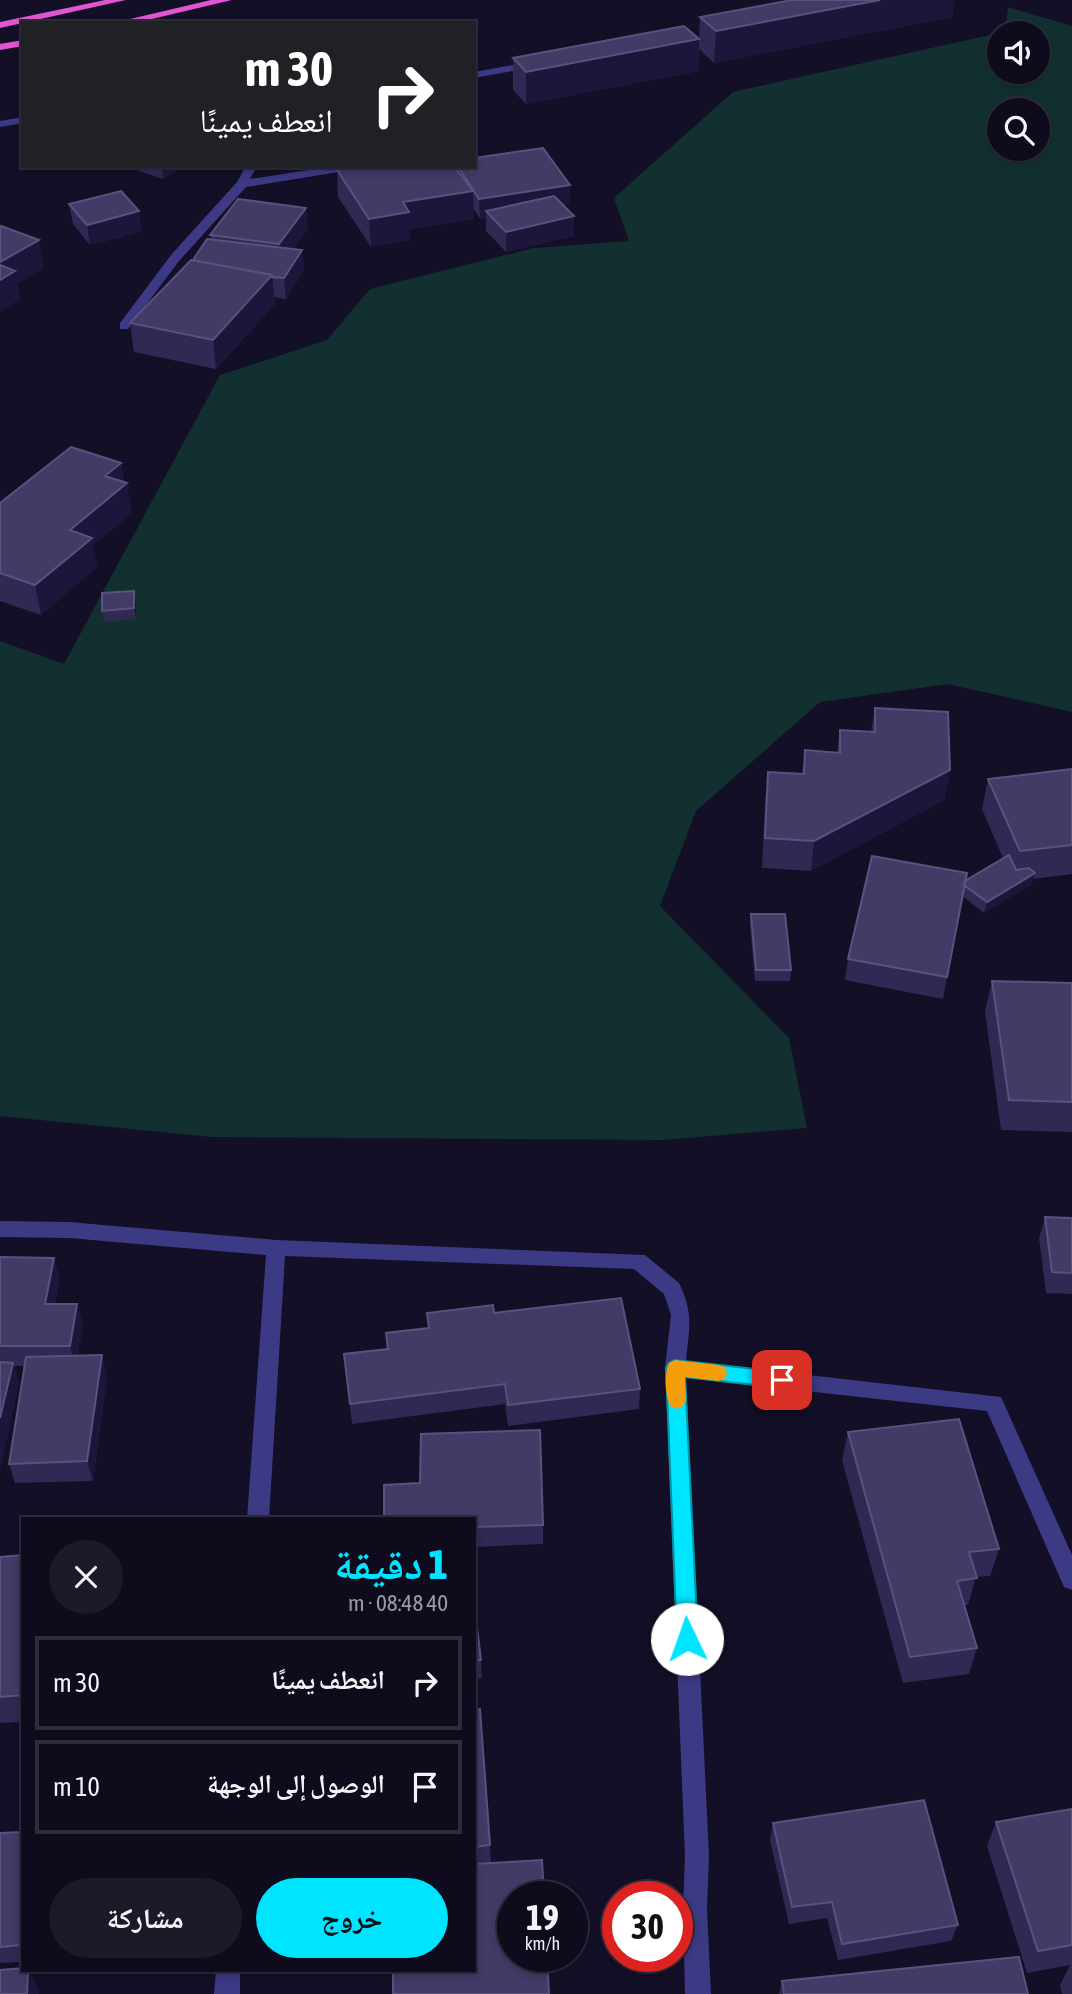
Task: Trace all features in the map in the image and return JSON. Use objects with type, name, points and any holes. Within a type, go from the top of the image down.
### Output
[{"type":"highway","points":[[0,25],[121,0]]},
{"type":"highway","points":[[127,21],[227,0]]},
{"type":"highway","points":[[0,47],[21,43]]},
{"type":"street","points":[[476,75],[542,63]]},
{"type":"street","points":[[0,124],[21,120]]},
{"type":"street","points":[[124,326],[174,258],[242,184],[251,168]]},
{"type":"street","points":[[242,184],[344,168]]},
{"type":"street","points":[[0,1230],[69,1230],[276,1248],[638,1261],[672,1289],[681,1315],[675,1368],[697,1856],[695,1909],[698,1994]]},
{"type":"street","points":[[258,1517],[276,1248]]},
{"type":"street","points":[[675,1368],[994,1403],[1072,1580]]},
{"type":"street","points":[[227,1994],[228,1972]]},
{"type":"green space","points":[[1008,7],[1072,26],[1072,712],[948,684],[820,702],[696,811],[660,906],[789,1038],[807,1128],[664,1140],[211,1137],[0,1116],[0,641],[64,664],[220,375],[327,340],[370,289],[534,248],[629,241],[614,198],[733,92],[987,36],[987,84],[1050,84],[1050,21],[1006,21]]},
{"type":"building","points":[[792,0],[880,0],[716,31],[700,17]]},
{"type":"building","points":[[684,26],[699,39],[526,72],[513,58]]},
{"type":"building","points":[[543,148],[570,185],[479,199],[459,168],[476,168],[476,158]]},
{"type":"building","points":[[456,168],[473,191],[403,202],[409,212],[369,219],[337,170]]},
{"type":"building","points":[[121,191],[139,211],[87,225],[69,204]]},
{"type":"building","points":[[554,196],[574,216],[506,232],[486,211]]},
{"type":"building","points":[[238,199],[306,208],[279,244],[210,235]]},
{"type":"building","points":[[1,226],[39,240],[0,262]]},
{"type":"building","points":[[207,239],[302,250],[284,278],[272,277],[193,260]]},
{"type":"building","points":[[191,260],[272,275],[213,340],[130,323]]},
{"type":"building","points":[[0,265],[15,271],[0,280]]},
{"type":"building","points":[[71,447],[121,463],[105,476],[127,483],[70,530],[92,538],[35,585],[0,573],[0,503]]},
{"type":"building","points":[[134,591],[134,608],[102,611],[102,593]]},
{"type":"building","points":[[875,708],[948,712],[950,770],[814,841],[765,838],[768,772],[804,774],[805,750],[840,753],[840,730],[875,732]]},
{"type":"building","points":[[1072,769],[1072,845],[1020,851],[988,779]]},
{"type":"building","points":[[1009,855],[1016,870],[1029,868],[1035,873],[987,902],[964,885],[965,881]]},
{"type":"building","points":[[872,856],[967,873],[947,977],[848,959]]},
{"type":"building","points":[[751,914],[785,914],[791,970],[756,970]]},
{"type":"building","points":[[992,981],[1072,983],[1072,1102],[1009,1100]]},
{"type":"building","points":[[1045,1217],[1072,1218],[1072,1273],[1052,1272]]},
{"type":"building","points":[[0,1257],[54,1258],[45,1304],[77,1304],[70,1346],[0,1346]]},
{"type":"building","points":[[621,1298],[640,1389],[508,1405],[505,1384],[350,1404],[344,1354],[388,1349],[386,1333],[429,1328],[427,1313],[493,1305],[494,1313]]},
{"type":"building","points":[[102,1355],[87,1461],[9,1464],[26,1357]]},
{"type":"building","points":[[0,1362],[13,1363],[0,1418]]},
{"type":"building","points":[[959,1419],[999,1549],[969,1552],[977,1578],[957,1581],[977,1648],[910,1657],[848,1432]]},
{"type":"building","points":[[540,1430],[543,1525],[476,1527],[476,1517],[384,1517],[384,1485],[420,1483],[421,1434]]},
{"type":"building","points":[[21,1555],[21,1695],[0,1697],[0,1557]]},
{"type":"building","points":[[476,1619],[481,1660],[476,1661]]},
{"type":"building","points":[[480,1709],[490,1845],[476,1847],[476,1710]]},
{"type":"building","points":[[924,1800],[958,1925],[842,1944],[832,1902],[792,1907],[773,1823]]},
{"type":"building","points":[[1072,1809],[1072,1945],[1038,1951],[996,1822]]},
{"type":"building","points":[[21,1832],[21,1945],[0,1947],[0,1833]]},
{"type":"building","points":[[542,1860],[543,1881],[497,1881],[497,1972],[548,1972],[549,1994],[393,1994],[393,1972],[476,1972],[476,1864]]},
{"type":"building","points":[[1019,1957],[1028,1994],[784,1994],[782,1981]]},
{"type":"building","points":[[21,1968],[21,1972],[28,1972],[27,1994],[0,1994],[0,1970]]},
{"type":"slow traffic","points":[[677,1401],[675,1368],[718,1373]]},
{"type":"route","points":[[687,1639],[675,1368],[782,1380]]}]
